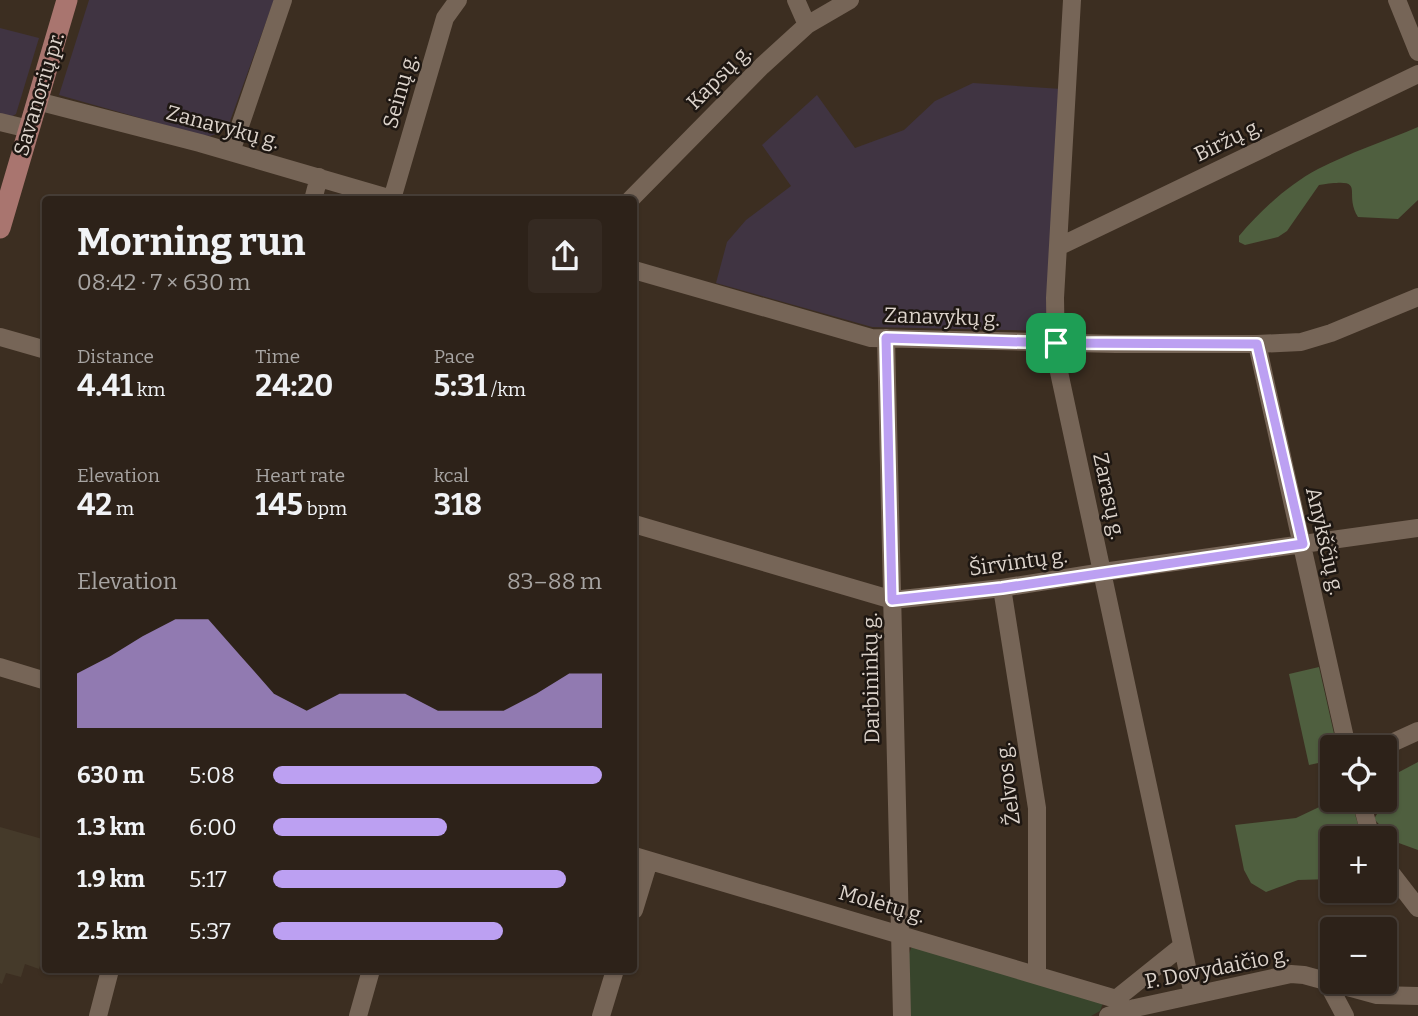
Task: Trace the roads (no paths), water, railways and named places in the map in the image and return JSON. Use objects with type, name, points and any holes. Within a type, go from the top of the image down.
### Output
[{"type":"main road","name":"Savanorių pr.","points":[[0,228],[67,0]]},
{"type":"street","points":[[231,152],[283,0]]},
{"type":"street","name":"Seinų g.","points":[[395,196],[445,18],[458,0]]},
{"type":"street","points":[[796,0],[807,25]]},
{"type":"street","name":"Kapsų g.","points":[[634,196],[762,66],[807,25],[849,0]]},
{"type":"street","name":"Zarasų g.","points":[[1072,0],[1058,247],[1056,358],[1193,995]]},
{"type":"street","points":[[1397,0],[1418,52]]},
{"type":"street","name":"Biržų g.","points":[[1058,247],[1418,74]]},
{"type":"street","name":"Zanavykų g.","points":[[37,101],[384,196]]},
{"type":"street","points":[[0,122],[29,129]]},
{"type":"street","points":[[314,196],[319,177]]},
{"type":"street","name":"Zanavykų g.","points":[[637,271],[871,338],[1056,343],[1301,342],[1418,297]]},
{"type":"street","points":[[0,337],[42,349]]},
{"type":"street","name":"Darbininkų g.","points":[[886,338],[902,1016]]},
{"type":"street","name":"Anykščių g.","points":[[1257,344],[1344,735]]},
{"type":"street","name":"Širvintų g.","points":[[637,525],[892,600],[1002,588],[1418,528]]},
{"type":"street","name":"Želvos g.","points":[[1002,588],[1037,808],[1037,975]]},
{"type":"street","points":[[0,667],[42,680]]},
{"type":"street","points":[[1397,741],[1418,731]]},
{"type":"street","points":[[637,888],[641,858]]},
{"type":"street","name":"Molėtų g.","points":[[641,858],[1037,975],[1123,1010]]},
{"type":"street","points":[[1397,881],[1418,908]]},
{"type":"street","points":[[1123,1010],[1182,946]]},
{"type":"street","points":[[98,1016],[109,973]]},
{"type":"street","points":[[358,1016],[370,973]]},
{"type":"street","points":[[601,1016],[614,973]]},
{"type":"street","name":"P. Dovydaičio g.","points":[[1123,1010],[1291,974],[1320,980]]},
{"type":"street","points":[[1333,994],[1345,1016]]},
{"type":"street","name":"P. Dovydaičio g.","points":[[1373,994],[1418,996]]},
{"type":"street","points":[[1377,995],[1418,1007]]}]
